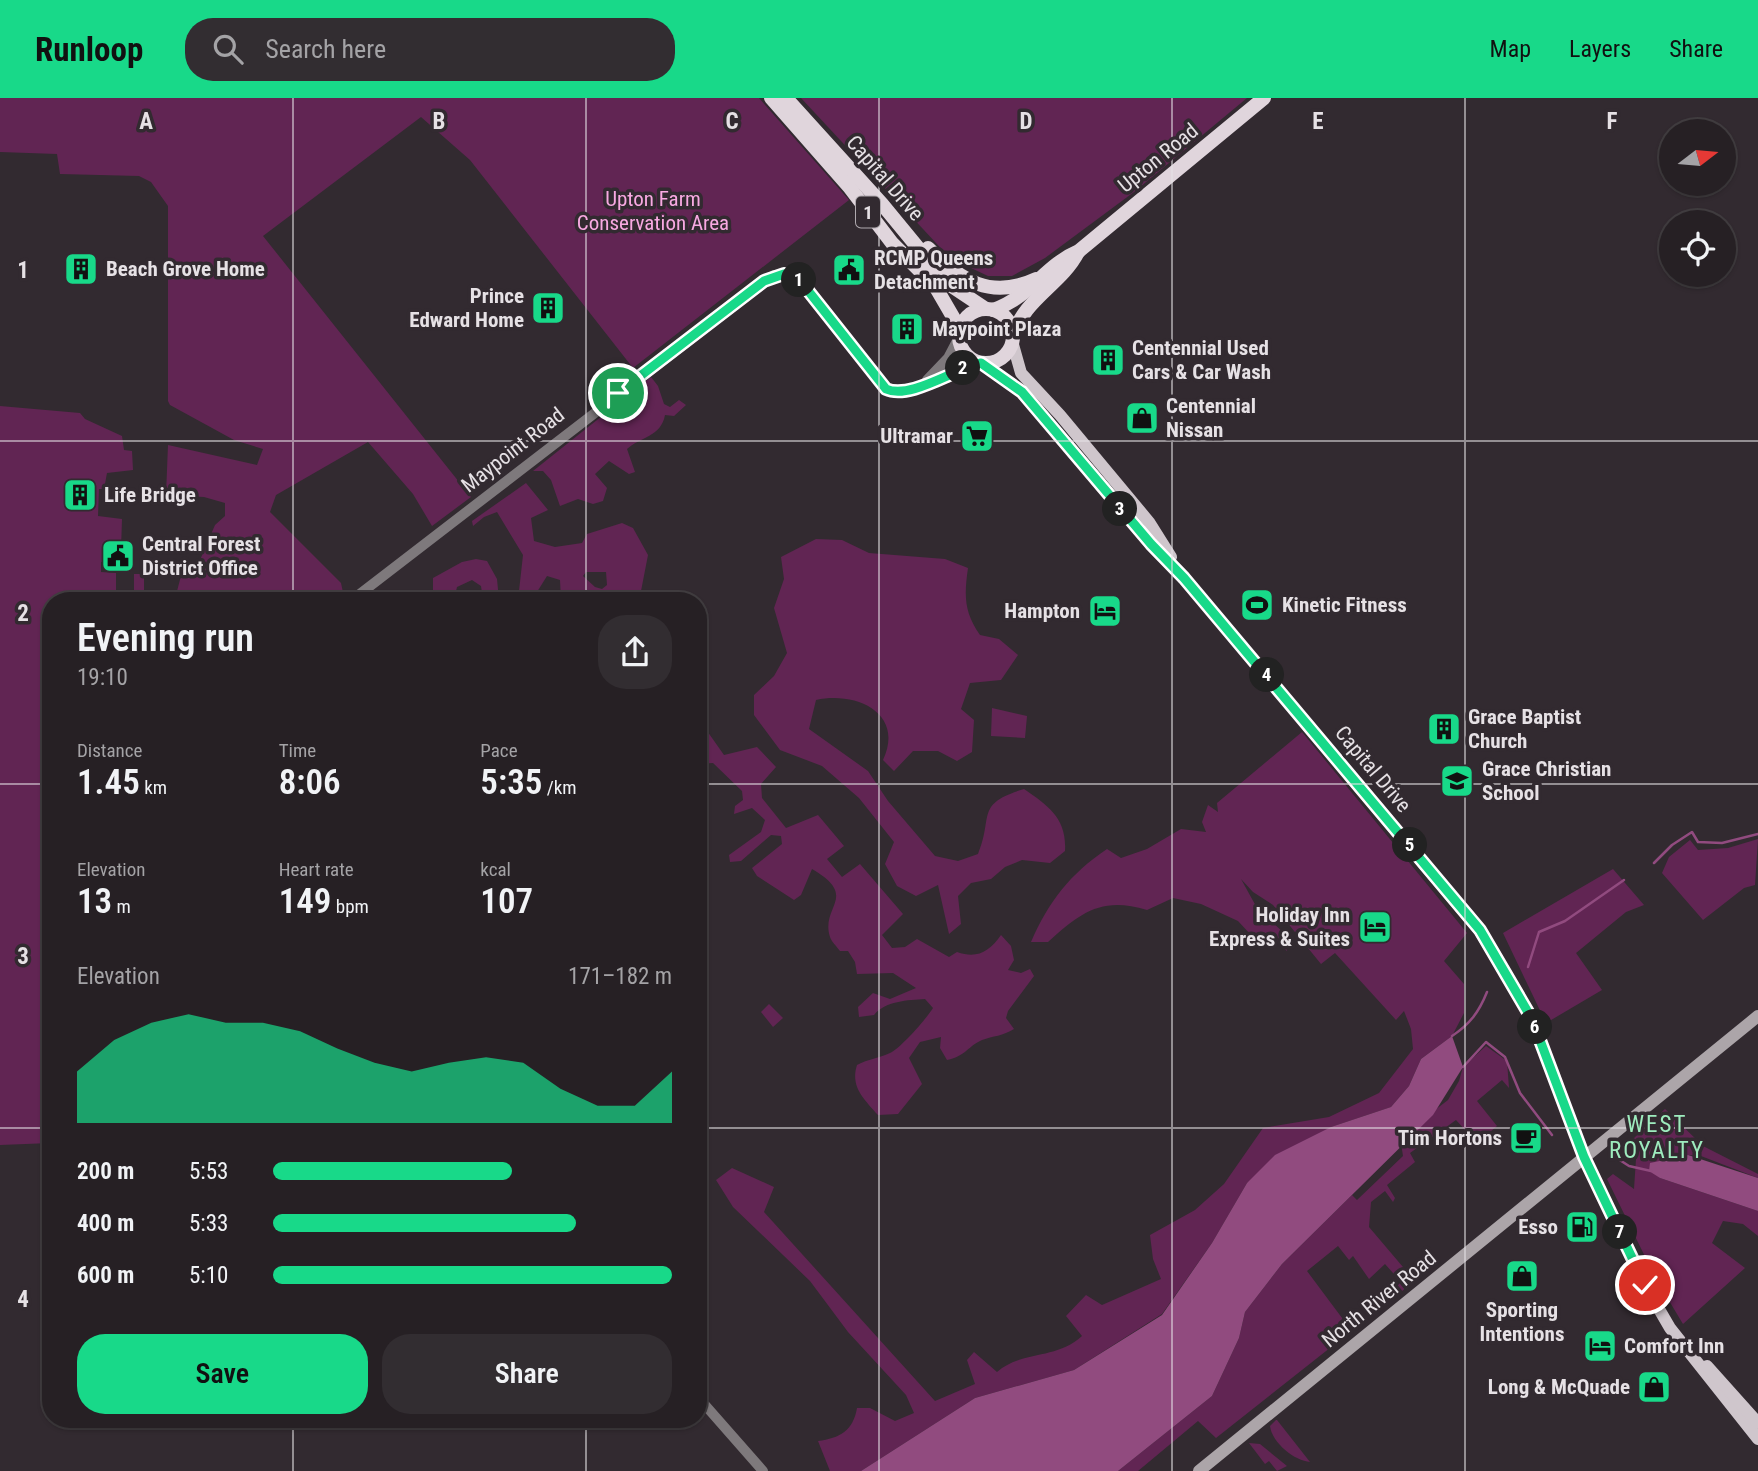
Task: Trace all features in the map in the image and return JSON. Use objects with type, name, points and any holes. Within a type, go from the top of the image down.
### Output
[{"type":"highway","name":"Capital Drive","points":[[771,98],[850,188],[892,243],[935,286],[960,333]]},
{"type":"highway","name":"Capital Drive","points":[[786,98],[882,204],[947,283],[990,309]]},
{"type":"highway","name":"Upton Road","points":[[990,309],[1026,294],[1067,256],[1079,251],[1264,98]]},
{"type":"highway","points":[[882,204],[948,266],[981,285],[1011,289],[1044,275]]},
{"type":"highway","name":"Upton Road","points":[[1012,341],[1021,314],[1072,263],[1079,251]]},
{"type":"highway","points":[[990,309],[1009,322],[1012,341],[1001,358],[981,363],[966,354],[960,333],[972,312],[990,309]]},
{"type":"main road","name":"Capital Drive","points":[[1012,341],[1021,373],[1060,415],[1149,522],[1184,578]]},
{"type":"main road","name":"Capital Drive","points":[[981,363],[1022,392],[1143,535],[1184,578],[1480,930],[1532,1019],[1584,1157],[1645,1285],[1678,1337],[1758,1439]]},
{"type":"main road","name":"North River Road","points":[[1199,1471],[1758,1016]]},
{"type":"main road","name":"Capital Drive","points":[[1678,1337],[1758,1423]]},
{"type":"street","name":"Maypoint Road","points":[[362,592],[774,275],[790,275],[802,283],[886,389],[900,393],[981,363]]},
{"type":"street","points":[[919,387],[948,358],[960,333]]},
{"type":"street","points":[[707,1406],[763,1471]]},
{"type":"green space","name":"Upton Farm Conservation Area","points":[[0,98],[759,98],[849,200],[633,368],[470,160],[421,117],[263,236],[471,497],[432,526],[413,494],[368,442],[276,495],[270,512],[341,583],[343,592],[177,592],[182,572],[176,566],[197,567],[215,525],[225,516],[225,503],[204,497],[166,495],[168,445],[257,465],[263,449],[234,440],[170,405],[168,401],[168,206],[151,182],[139,176],[60,174],[57,154],[0,152]]},
{"type":"green space","points":[[801,98],[1247,98],[1134,192],[1045,258],[1012,276],[988,276],[950,258]]},
{"type":"green space","points":[[651,377],[658,386],[664,404],[670,407],[679,400],[686,405],[674,416],[665,415],[655,432],[627,449],[635,472],[629,474],[609,461],[595,474],[607,488],[603,501],[593,504],[578,499],[560,506],[551,480],[543,471],[533,471]]},
{"type":"green space","points":[[0,406],[80,413],[85,419],[122,436],[124,450],[132,451],[133,470],[107,473],[104,489],[99,489],[98,516],[122,519],[121,550],[112,550],[111,562],[101,562],[101,572],[116,573],[116,592],[42,592],[42,1143],[0,1145]]},
{"type":"green space","points":[[526,483],[548,510],[531,518],[534,541],[555,547],[582,543],[587,534],[622,523],[633,528],[648,555],[641,591],[561,592],[560,580],[547,576],[537,592],[519,592],[523,555],[497,512],[484,517],[473,526],[472,521]],"holes":[[[586,572],[606,572],[607,585],[602,589],[595,587],[583,576]]]},
{"type":"green space","points":[[816,539],[842,540],[869,553],[945,559],[968,568],[967,603],[975,627],[980,635],[999,639],[1018,655],[1001,680],[970,683],[961,709],[974,720],[972,752],[957,761],[938,751],[913,751],[894,771],[883,760],[888,744],[887,730],[882,718],[873,709],[846,699],[816,700],[809,729],[868,771],[888,801],[935,856],[958,861],[978,854],[992,806],[998,800],[1024,789],[1055,814],[1063,830],[1065,851],[1050,863],[1022,860],[1005,867],[991,879],[971,883],[958,896],[961,924],[949,934],[938,885],[916,896],[897,886],[885,864],[894,842],[859,798],[822,766],[780,750],[754,715],[754,695],[774,676],[787,653],[774,608],[784,579],[781,557]]},
{"type":"green space","points":[[476,559],[487,561],[497,579],[498,592],[482,592],[481,586],[472,580],[457,587],[456,592],[433,592],[433,578],[462,562]]},
{"type":"green space","points":[[134,574],[144,574],[144,592],[134,592]]},
{"type":"green space","points":[[992,708],[1027,716],[1025,738],[991,736]]},
{"type":"green space","points":[[707,731],[724,755],[757,747],[776,767],[761,784],[762,798],[786,828],[818,815],[844,846],[827,859],[842,877],[860,864],[903,914],[882,935],[892,948],[905,947],[917,939],[949,957],[957,952],[971,955],[987,950],[1001,935],[1011,946],[1014,960],[1008,970],[1021,973],[1030,969],[1034,976],[1008,1011],[1006,1018],[1014,1029],[982,1040],[959,1056],[947,1060],[940,1048],[941,1037],[920,1042],[909,1058],[922,1084],[898,1114],[878,1115],[857,1086],[857,1065],[894,1050],[913,1033],[933,1008],[925,999],[904,1001],[890,1004],[874,1015],[859,1017],[858,1007],[873,993],[890,999],[916,988],[893,973],[857,974],[855,962],[848,951],[840,951],[830,937],[828,926],[835,902],[834,887],[812,869],[801,895],[794,900],[757,876],[752,868],[782,844],[781,836],[771,835],[741,861],[730,862],[729,855],[761,832],[765,820],[752,808],[734,814],[735,806],[743,800],[742,791],[713,763],[707,763]]},
{"type":"green space","points":[[1302,732],[1467,933],[1444,961],[1464,984],[1464,1013],[1452,1036],[1421,1059],[1409,1086],[1391,1107],[1331,1127],[1247,1183],[1212,1243],[1162,1314],[1074,1370],[975,1398],[861,1471],[830,1471],[818,1441],[833,1438],[849,1428],[857,1408],[870,1408],[895,1421],[914,1413],[906,1395],[848,1332],[810,1281],[733,1207],[716,1180],[732,1168],[774,1187],[764,1212],[935,1401],[975,1384],[967,1360],[974,1352],[997,1372],[1018,1360],[1061,1349],[1082,1336],[1066,1316],[1086,1295],[1102,1305],[1161,1279],[1153,1259],[1150,1235],[1195,1210],[1224,1184],[1263,1128],[1329,1117],[1379,1093],[1413,1049],[1411,1029],[1404,1011],[1396,1020],[1335,953],[1321,964],[1273,905],[1253,892],[1241,879],[1257,908],[1285,934],[1287,951],[1275,941],[1251,935],[1238,921],[1201,904],[1173,898],[1147,910],[1131,906],[1105,906],[1082,915],[1048,942],[1031,942],[1053,901],[1071,879],[1094,858],[1107,849],[1121,858],[1147,849],[1181,829],[1206,832],[1202,822],[1208,805],[1218,812],[1217,803]]},
{"type":"green space","points":[[1758,839],[1755,885],[1744,888],[1703,920],[1662,873],[1669,857],[1690,840],[1698,850],[1728,848]]},
{"type":"green space","points":[[1613,869],[1644,905],[1626,912],[1576,953],[1602,990],[1546,1023],[1503,933]]},
{"type":"green space","points":[[769,1004],[783,1018],[773,1027],[761,1012]]},
{"type":"green space","points":[[1486,1046],[1507,1061],[1509,1088],[1502,1080],[1477,1101],[1497,1126],[1477,1143],[1456,1120],[1410,1153],[1415,1162],[1387,1185],[1395,1198],[1393,1202],[1385,1191],[1371,1202],[1369,1227],[1414,1280],[1399,1294],[1396,1287],[1401,1282],[1385,1264],[1369,1279],[1353,1256],[1349,1260],[1338,1246],[1307,1271],[1348,1326],[1355,1321],[1359,1325],[1216,1438],[1198,1421],[1138,1471],[1118,1471],[1212,1396],[1239,1338],[1245,1312],[1282,1264],[1352,1195],[1357,1200],[1403,1156],[1400,1137],[1448,1100],[1459,1081],[1463,1067]]},
{"type":"green space","points":[[1665,1109],[1703,1146],[1758,1174],[1758,1178],[1701,1156],[1689,1155],[1650,1164],[1660,1178],[1758,1211],[1758,1236],[1743,1224],[1723,1221],[1712,1243],[1745,1268],[1683,1324],[1656,1279],[1607,1179],[1613,1174],[1634,1189],[1636,1159],[1618,1153]]},
{"type":"green space","points":[[1276,1420],[1310,1462],[1285,1450],[1275,1439],[1270,1426]]},
{"type":"green space","points":[[1249,1443],[1260,1444],[1287,1466],[1277,1471],[1269,1461],[1265,1464]]},
{"type":"shaded area","points":[[1452,1036],[1463,1067],[1433,1115],[1282,1264],[1245,1312],[1239,1338],[1212,1396],[1118,1471],[861,1471],[975,1398],[1074,1370],[1162,1315],[1212,1243],[1247,1183],[1275,1155],[1331,1127],[1391,1107],[1409,1086],[1421,1059]]},
{"type":"shaded area","points":[[1688,1155],[1758,1178],[1758,1211],[1660,1178],[1649,1171],[1650,1163]]},
{"type":"waterway","points":[[1654,863],[1672,845],[1692,832],[1698,842],[1722,843],[1758,834]]},
{"type":"waterway","points":[[1528,967],[1539,932],[1565,921],[1624,880]]},
{"type":"waterway","points":[[1452,1036],[1473,1017],[1487,992]]},
{"type":"waterway","points":[[1463,1067],[1486,1042],[1505,1057],[1520,1093],[1552,1135]]},
{"type":"waterway","points":[[1615,1157],[1629,1166],[1651,1171]]},
{"type":"place","name":"Beach Grove Home","points":[[81,269]]},
{"type":"place","name":"RCMP Queens Detachment","points":[[849,270]]},
{"type":"place","name":"Prince Edward Home","points":[[548,308]]},
{"type":"place","name":"Maypoint Plaza","points":[[907,329]]},
{"type":"place","name":"Centennial Used Cars & Car Wash","points":[[1108,360]]},
{"type":"place","name":"Centennial Nissan","points":[[1142,418]]},
{"type":"place","name":"Ultramar","points":[[977,436]]},
{"type":"place","name":"Life Bridge","points":[[80,495]]},
{"type":"place","name":"Central Forest District Office","points":[[118,556]]},
{"type":"place","name":"Kinetic Fitness","points":[[1257,605]]},
{"type":"place","name":"Hampton","points":[[1105,611]]},
{"type":"place","name":"Grace Baptist Church","points":[[1444,729]]},
{"type":"place","name":"Grace Christian School","points":[[1457,781]]},
{"type":"place","name":"Holiday Inn Express & Suites","points":[[1375,927]]},
{"type":"place","name":"Tim Hortons","points":[[1526,1138]]},
{"type":"place","name":"Esso","points":[[1582,1227]]},
{"type":"place","name":"Sporting Intentions","points":[[1522,1276]]},
{"type":"place","name":"Comfort Inn","points":[[1600,1346]]},
{"type":"place","name":"Long & McQuade","points":[[1654,1387]]},
{"type":"district","name":"WEST ROYALTY","points":[[1657,1137]]},
{"type":"route","points":[[618,393],[764,281],[774,275],[784,274],[802,283],[886,389],[905,393],[956,370],[981,363],[1016,386],[1151,544],[1184,578],[1480,930],[1532,1019],[1584,1157],[1645,1285]]}]
